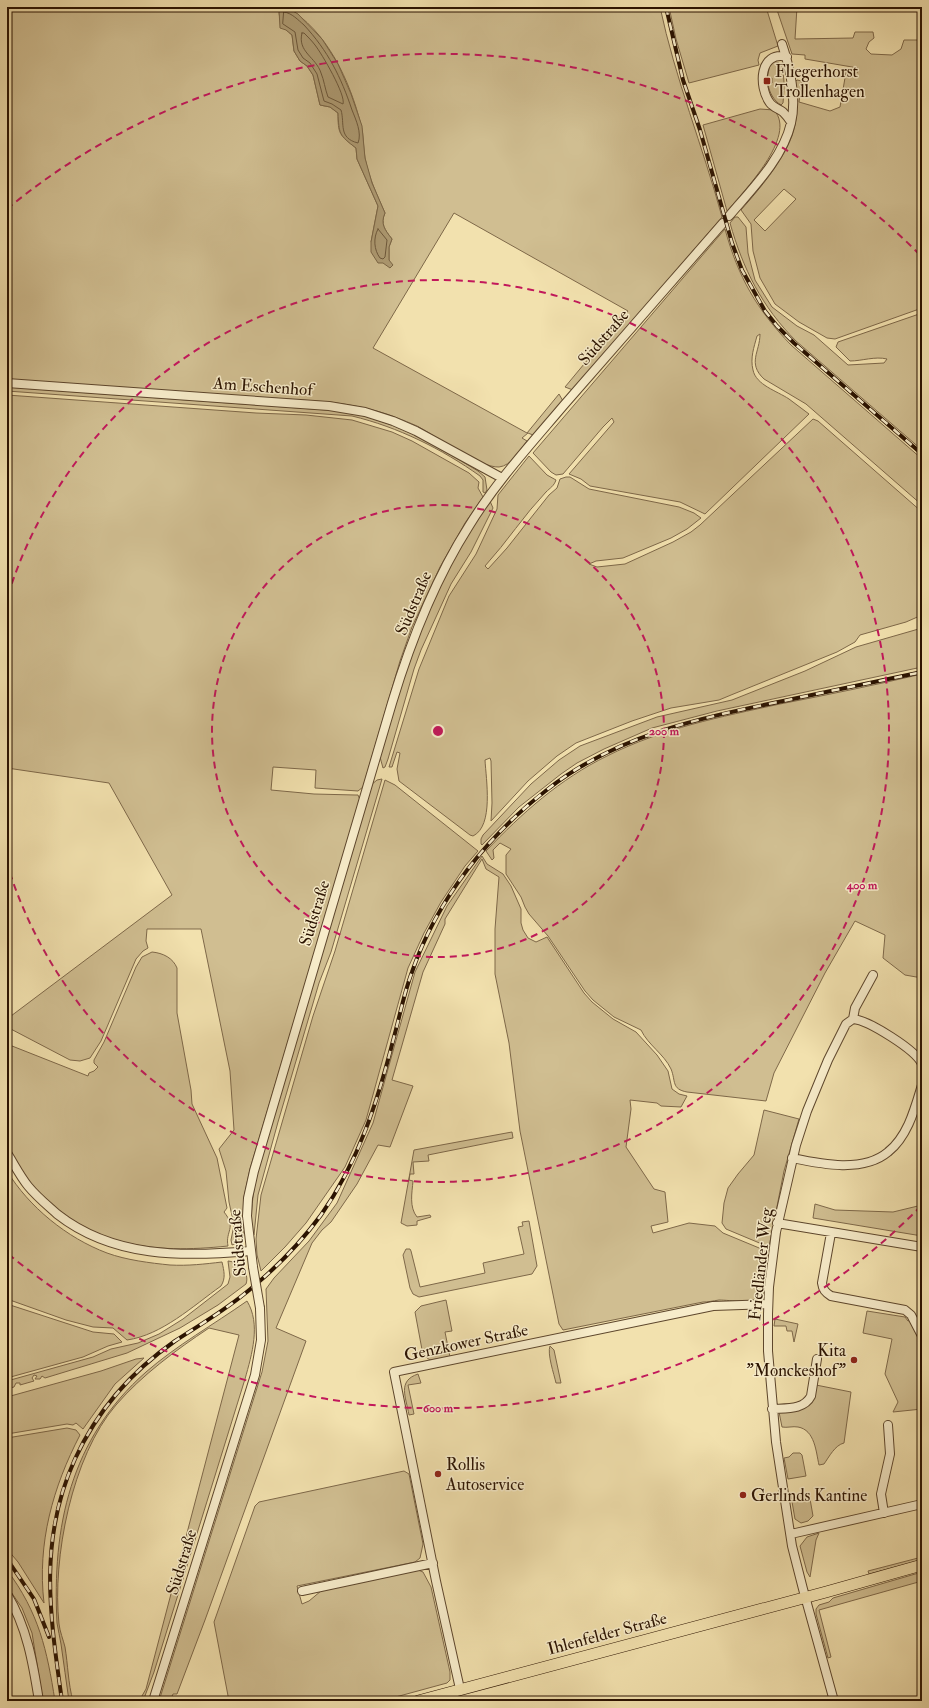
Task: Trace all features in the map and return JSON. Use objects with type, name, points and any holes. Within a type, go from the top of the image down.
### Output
[{"type":"main road","name":"Ihlenfelder Straße","points":[[418,1701],[805,1598],[922,1565]]},
{"type":"street","points":[[728,216],[756,184],[776,157],[787,136],[791,122],[791,77],[787,57],[782,44]]},
{"type":"street","points":[[787,57],[776,55],[768,59],[764,67],[763,81],[770,104],[782,112],[791,122]]},
{"type":"street","name":"Südstraße","points":[[153,1701],[254,1375],[261,1340],[260,1308],[250,1250],[247,1216],[248,1198],[254,1171],[404,663],[420,621],[444,569],[469,525],[502,478],[723,223]]},
{"type":"street","name":"Am Eschenhof","points":[[7,383],[329,406],[365,412],[393,421],[416,431],[502,478]]},
{"type":"street","name":"Friedländer Weg","points":[[805,1598],[795,1558],[776,1442],[768,1351],[768,1304],[778,1223],[792,1158],[807,1111],[828,1060],[846,1024],[853,1019],[855,1008],[873,975]]},
{"type":"street","points":[[853,1019],[862,1021],[901,1043],[916,1055],[922,1064]]},
{"type":"street","points":[[792,1158],[820,1163],[849,1164],[870,1161],[888,1153],[901,1137],[915,1110],[922,1085]]},
{"type":"street","points":[[7,1153],[29,1187],[43,1202],[65,1220],[102,1241],[135,1249],[176,1254],[250,1250]]},
{"type":"street","points":[[778,1223],[922,1247]]},
{"type":"street","points":[[831,1233],[822,1283],[823,1289],[826,1293],[831,1296],[905,1310],[911,1315],[922,1336]]},
{"type":"street","name":"Genzkower Straße","points":[[460,1689],[394,1372],[713,1306],[768,1304]]},
{"type":"street","points":[[772,1409],[799,1406],[808,1401],[811,1396],[817,1359]]},
{"type":"street","points":[[884,1513],[881,1494],[890,1454],[888,1425]]},
{"type":"street","points":[[791,1534],[922,1504]]},
{"type":"street","points":[[302,1591],[433,1563]]},
{"type":"street","points":[[7,1594],[22,1623],[33,1660],[39,1701]]},
{"type":"street","points":[[805,1598],[834,1701]]},
{"type":"shaded area","points":[[7,7],[276,7],[279,10],[282,24],[292,35],[294,51],[300,61],[307,66],[313,75],[320,105],[330,107],[338,113],[338,126],[341,134],[356,148],[357,159],[378,206],[371,242],[389,261],[389,247],[392,239],[387,233],[383,224],[385,213],[369,172],[364,154],[362,129],[350,91],[335,58],[325,43],[301,17],[286,7],[660,7],[673,60],[722,217],[573,390],[565,387],[628,311],[454,213],[373,348],[527,433],[559,394],[563,401],[533,435],[528,433],[522,438],[527,441],[511,461],[499,467],[491,466],[470,457],[404,420],[387,414],[346,404],[7,380]]},
{"type":"shaded area","points":[[669,7],[766,7],[778,46],[760,53],[758,60],[759,65],[689,83],[676,39]]},
{"type":"shaded area","points":[[776,7],[797,7],[795,39],[853,38],[855,32],[873,32],[874,38],[869,42],[866,49],[871,54],[892,55],[901,49],[904,40],[922,40],[922,308],[835,339],[827,338],[799,322],[775,304],[760,278],[753,251],[751,224],[741,210],[773,170],[787,148],[795,125],[795,82],[797,80],[802,81],[799,102],[830,111],[840,107],[846,72],[857,73],[858,68],[805,59],[805,55],[792,54]],"holes":[[[784,189],[796,199],[765,231],[754,220]]]},
{"type":"shaded area","points":[[772,61],[779,63],[783,72],[784,93],[783,103],[781,105],[774,99],[768,84],[772,83],[772,78],[767,79]]},
{"type":"shaded area","points":[[760,109],[774,110],[780,121],[779,134],[766,163],[727,211],[703,125]]},
{"type":"shaded area","points":[[735,217],[738,217],[746,227],[748,253],[755,280],[772,307],[797,326],[814,335],[848,365],[884,363],[887,359],[878,358],[850,361],[836,347],[838,342],[922,313],[922,450],[796,341],[773,315],[755,286],[741,256],[730,223]]},
{"type":"shaded area","points":[[725,229],[736,262],[750,292],[768,319],[779,332],[791,345],[922,459],[922,505],[806,404],[764,379],[756,368],[755,362],[760,334],[757,336],[752,357],[753,370],[758,380],[789,399],[809,414],[705,514],[680,502],[590,486],[581,479],[569,474],[614,422],[612,418],[563,474],[556,475],[551,472],[533,453]]},
{"type":"shaded area","points":[[7,387],[340,411],[359,415],[395,426],[429,442],[478,471],[485,477],[487,490],[485,493],[483,492],[483,480],[480,476],[435,448],[386,426],[352,416],[7,391]]},
{"type":"shaded area","points":[[7,395],[256,413],[306,415],[352,420],[392,432],[412,441],[469,473],[479,482],[478,488],[483,497],[465,523],[440,567],[412,627],[400,661],[363,787],[358,791],[315,788],[316,770],[273,767],[271,790],[314,794],[358,795],[360,800],[250,1169],[244,1197],[243,1238],[241,1241],[232,1245],[231,1240],[234,1225],[229,1202],[226,1171],[219,1149],[234,1130],[230,1071],[201,929],[147,929],[146,941],[148,948],[136,959],[101,1041],[90,1058],[80,1061],[70,1060],[7,1027],[7,1019],[172,895],[109,783],[7,768]]},
{"type":"shaded area","points":[[813,419],[818,421],[922,512],[922,615],[906,622],[860,635],[855,642],[837,652],[719,700],[671,708],[632,721],[576,743],[557,756],[528,781],[491,821],[491,761],[490,758],[485,760],[487,790],[486,813],[484,823],[480,831],[473,836],[399,781],[397,769],[400,753],[397,752],[392,767],[389,767],[419,669],[449,596],[476,554],[497,509],[498,495],[529,456],[547,475],[556,480],[485,566],[488,569],[507,548],[549,495],[557,488],[560,479],[566,477],[570,477],[589,489],[679,507],[694,513],[701,518],[687,529],[671,538],[623,558],[596,561],[589,564],[597,567],[625,564],[673,542],[700,525]]},
{"type":"shaded area","points":[[490,501],[493,508],[471,552],[451,584],[421,650],[388,759],[385,767],[383,768],[380,757],[417,639],[452,562]]},
{"type":"shaded area","points":[[922,628],[922,667],[717,711],[652,728],[604,749],[577,763],[519,807],[482,845],[481,844],[483,835],[531,784],[559,760],[580,746],[657,717],[732,700],[805,671],[856,647]]},
{"type":"shaded area","points":[[922,674],[922,978],[905,975],[883,958],[885,935],[855,921],[825,973],[774,1073],[766,1101],[687,1092],[678,1089],[668,1064],[641,1030],[614,1017],[593,1000],[585,991],[548,936],[529,914],[521,897],[506,874],[506,855],[511,849],[500,843],[493,850],[494,858],[492,860],[486,851],[513,823],[558,786],[590,765],[628,746],[692,724]]},
{"type":"shaded area","points":[[382,779],[331,952],[319,983],[278,1122],[258,1195],[254,1235],[252,1235],[252,1204],[257,1172],[371,785],[377,780]]},
{"type":"shaded area","points":[[385,780],[395,785],[478,851],[465,866],[441,902],[424,933],[408,968],[366,1120],[345,1167],[306,1223],[261,1271],[257,1255],[256,1239],[261,1195],[313,1016],[335,951]]},
{"type":"shaded area","points":[[482,856],[487,864],[503,874],[511,886],[521,909],[521,923],[528,938],[536,942],[547,937],[584,993],[592,1002],[613,1019],[636,1032],[657,1055],[668,1071],[672,1089],[679,1094],[687,1096],[681,1107],[661,1106],[657,1103],[630,1100],[631,1109],[626,1147],[654,1189],[665,1192],[668,1222],[651,1226],[653,1233],[689,1223],[715,1226],[723,1233],[764,1250],[768,1255],[764,1293],[761,1297],[756,1299],[703,1302],[563,1330],[559,1324],[520,1131],[509,1043],[495,974],[495,929],[499,877],[486,869],[482,859],[445,919],[445,924],[423,972],[392,1080],[413,1086],[390,1147],[378,1145],[357,1184],[331,1222],[322,1230],[312,1243],[276,1328],[306,1341],[177,1694],[173,1694],[170,1701],[159,1701],[262,1372],[268,1341],[266,1289],[274,1278],[309,1241],[337,1203],[373,1123],[415,972],[447,906]]},
{"type":"shaded area","points":[[152,952],[167,957],[173,961],[177,968],[177,1013],[191,1090],[192,1104],[217,1158],[227,1208],[224,1212],[230,1222],[228,1246],[174,1249],[148,1247],[101,1235],[79,1224],[57,1208],[36,1189],[15,1163],[8,1151],[6,1136],[7,1044],[88,1076],[89,1073],[98,1067],[94,1063],[94,1060],[104,1042],[136,967],[142,957]]},
{"type":"shaded area","points":[[764,1110],[799,1119],[784,1171],[769,1247],[726,1229],[722,1223],[724,1203],[728,1188],[754,1155]]},
{"type":"shaded area","points":[[512,1132],[513,1138],[428,1155],[429,1161],[413,1162],[414,1174],[410,1174],[409,1180],[413,1181],[412,1200],[414,1213],[417,1217],[430,1215],[431,1217],[417,1221],[417,1225],[407,1226],[401,1223],[414,1150]]},
{"type":"shaded area","points":[[7,1171],[26,1197],[50,1220],[92,1247],[122,1258],[162,1264],[196,1265],[222,1262],[224,1271],[223,1283],[177,1319],[153,1332],[127,1340],[113,1328],[93,1327],[66,1320],[7,1299]]},
{"type":"shaded area","points":[[815,1204],[835,1210],[893,1212],[922,1205],[922,1236],[813,1218]]},
{"type":"shaded area","points":[[529,1221],[537,1266],[532,1274],[419,1297],[413,1294],[410,1288],[403,1255],[406,1249],[410,1249],[411,1251],[420,1287],[485,1273],[483,1263],[524,1254],[518,1227],[523,1226],[522,1222]]},
{"type":"shaded area","points":[[228,1261],[236,1263],[243,1269],[247,1280],[246,1284],[218,1305],[180,1328],[127,1353],[45,1378],[42,1376],[40,1379],[35,1379],[37,1376],[34,1375],[32,1378],[34,1381],[20,1385],[20,1383],[16,1383],[14,1387],[7,1389],[7,1381],[93,1357],[111,1349],[138,1343],[159,1334],[183,1319],[228,1284],[230,1277]]},
{"type":"shaded area","points":[[446,1300],[452,1331],[445,1332],[450,1357],[430,1360],[423,1355],[415,1312],[421,1306]]},
{"type":"shaded area","points":[[247,1301],[254,1319],[254,1339],[248,1369],[154,1672],[143,1701],[139,1701],[146,1689],[239,1335],[209,1328],[172,1354],[137,1383],[116,1405],[101,1426],[88,1451],[77,1479],[68,1509],[62,1539],[59,1569],[59,1624],[65,1647],[73,1701],[69,1701],[57,1623],[56,1587],[58,1553],[63,1519],[71,1487],[83,1456],[99,1426],[120,1398],[146,1372],[183,1344]]},
{"type":"shaded area","points":[[7,1304],[93,1332],[114,1334],[122,1342],[108,1346],[83,1357],[7,1378]]},
{"type":"shaded area","points":[[867,1311],[905,1317],[908,1321],[911,1320],[922,1341],[922,1409],[893,1412],[898,1402],[885,1374],[892,1339],[863,1333]]},
{"type":"shaded area","points":[[775,1319],[798,1324],[794,1342],[792,1331],[787,1331],[786,1326],[774,1326]]},
{"type":"shaded area","points":[[550,1346],[554,1350],[561,1383],[556,1383],[550,1359]]},
{"type":"shaded area","points":[[144,1358],[115,1384],[83,1429],[76,1423],[73,1425],[67,1424],[7,1434],[7,1397],[101,1371],[136,1359]]},
{"type":"shaded area","points":[[418,1374],[421,1383],[408,1385],[414,1414],[409,1415],[404,1390],[405,1385],[411,1377]]},
{"type":"shaded area","points":[[816,1385],[851,1392],[844,1443],[835,1449],[824,1464],[819,1465],[814,1442],[808,1432],[798,1427],[782,1427],[779,1412],[799,1409]]},
{"type":"shaded area","points":[[67,1428],[76,1430],[80,1435],[62,1475],[49,1516],[43,1559],[42,1581],[44,1603],[18,1562],[7,1549],[7,1438]]},
{"type":"shaded area","points":[[793,1453],[800,1453],[802,1455],[806,1476],[788,1479],[784,1458],[789,1457]]},
{"type":"shaded area","points":[[404,1471],[409,1474],[423,1544],[420,1558],[415,1562],[297,1586],[302,1604],[309,1601],[321,1591],[418,1570],[423,1572],[431,1587],[450,1672],[450,1680],[447,1683],[381,1701],[229,1701],[214,1622],[255,1506],[259,1502]]},
{"type":"shaded area","points":[[809,1493],[813,1516],[808,1521],[801,1523],[795,1519],[791,1496]]},
{"type":"shaded area","points":[[819,1533],[816,1540],[810,1577],[807,1572],[800,1546],[807,1537]]},
{"type":"shaded area","points":[[922,1557],[922,1560],[869,1574],[868,1571]]},
{"type":"shaded area","points":[[7,1570],[27,1601],[40,1632],[49,1665],[55,1701],[43,1701],[32,1633],[22,1608],[7,1586]]},
{"type":"shaded area","points":[[922,1572],[922,1581],[819,1610],[831,1657],[828,1658],[816,1614],[816,1609],[819,1605],[829,1602],[833,1598]]},
{"type":"water","points":[[276,7],[286,7],[298,14],[322,39],[338,64],[351,94],[362,126],[365,158],[372,183],[385,213],[383,220],[384,227],[392,239],[389,247],[389,260],[393,265],[390,268],[383,263],[378,263],[371,252],[371,242],[378,206],[357,159],[356,148],[341,134],[338,113],[330,107],[320,105],[313,75],[307,66],[300,61],[294,51],[292,35],[286,30],[280,28],[279,10]]},
{"type":"railway","points":[[666,7],[683,80],[700,130],[732,243],[742,270],[765,311],[794,343],[922,454]]},
{"type":"railway","points":[[62,1701],[51,1608],[51,1549],[63,1489],[75,1459],[84,1441],[105,1408],[144,1365],[175,1341],[210,1319],[254,1286],[294,1247],[321,1215],[357,1152],[366,1129],[388,1061],[407,988],[423,945],[435,919],[450,894],[485,848],[526,807],[548,789],[575,770],[602,755],[631,742],[660,731],[721,714],[922,672]]},
{"type":"railway","points":[[7,1559],[34,1599],[49,1637]]},
{"type":"place","name":"Fliegerhorst Trollenhagen","points":[[767,81]]},
{"type":"place","name":"Kita \"Monckeshof\"","points":[[854,1360]]},
{"type":"place","name":"Rollis Autoservice","points":[[438,1474]]},
{"type":"place","name":"Gerlinds Kantine","points":[[743,1495]]}]
